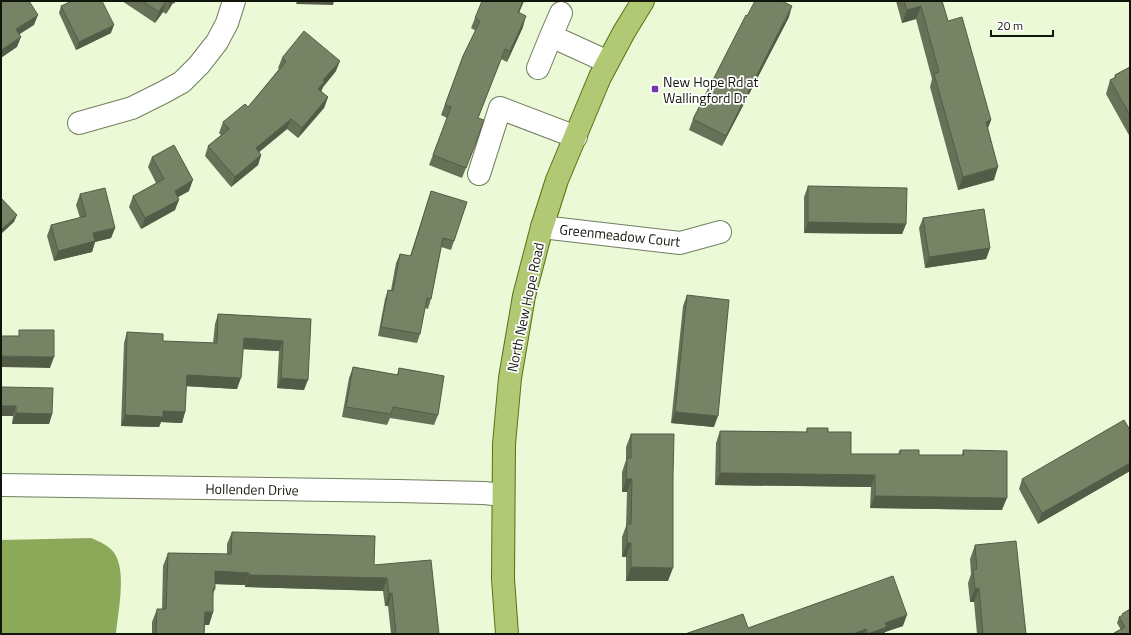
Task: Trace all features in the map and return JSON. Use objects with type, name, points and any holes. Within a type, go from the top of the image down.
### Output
[{"type":"main road","name":"North New Hope Road","points":[[507,634],[503,579],[504,444],[510,378],[524,296],[556,180],[576,137],[600,77],[624,32],[643,1]]},
{"type":"street","points":[[79,123],[132,108],[182,82],[216,42],[227,24],[234,1]]},
{"type":"street","points":[[538,68],[561,13]]},
{"type":"street","points":[[551,36],[608,62]]},
{"type":"street","points":[[479,174],[500,108],[576,137]]},
{"type":"street","name":"Greenmeadow Court","points":[[542,227],[680,243],[720,232]]},
{"type":"street","name":"Hollenden Drive","points":[[1,485],[398,491],[484,493],[503,495]]},
{"type":"shaded area","points":[[91,538],[105,545],[111,550],[116,556],[119,564],[121,583],[116,634],[1,634],[1,540]]},
{"type":"building","points":[[1,1],[29,1],[38,15],[16,29],[21,37],[1,50]]},
{"type":"building","points":[[72,1],[102,1],[114,25],[79,42],[61,6]]},
{"type":"building","points":[[142,1],[166,1],[159,12]]},
{"type":"building","points":[[482,1],[523,1],[518,12],[526,16],[510,51],[505,49],[478,118],[484,120],[466,168],[433,155],[451,107],[445,105],[463,56],[480,21],[475,18]]},
{"type":"building","points":[[755,1],[782,1],[792,6],[726,136],[693,119],[746,15],[747,16]]},
{"type":"building","points":[[904,1],[942,1],[948,21],[962,17],[991,120],[986,122],[998,167],[963,177],[934,74],[939,72],[921,6],[907,10]]},
{"type":"building","points":[[304,31],[340,61],[323,80],[325,81],[318,89],[328,97],[302,128],[291,119],[256,148],[261,155],[235,177],[208,146],[229,129],[223,122],[245,104],[248,107],[284,64],[286,61],[282,58]]},
{"type":"building","points":[[1130,67],[1130,115],[1110,80],[1116,77],[1115,75]]},
{"type":"building","points":[[174,145],[193,180],[175,191],[179,200],[145,218],[133,196],[164,179],[152,157]]},
{"type":"building","points":[[808,186],[907,188],[906,224],[808,222]]},
{"type":"building","points":[[105,188],[115,228],[93,233],[95,241],[58,251],[51,225],[86,216],[80,194]]},
{"type":"building","points":[[431,191],[467,202],[454,241],[443,238],[431,299],[427,298],[420,334],[381,327],[388,290],[393,291],[400,254],[411,256]]},
{"type":"building","points":[[1,198],[17,215],[1,230]]},
{"type":"building","points":[[984,209],[990,248],[929,257],[923,218]]},
{"type":"building","points":[[687,295],[729,300],[718,416],[675,412]]},
{"type":"building","points":[[218,314],[311,319],[308,380],[281,378],[283,341],[244,338],[241,378],[187,375],[185,412],[163,411],[163,417],[125,415],[127,332],[163,334],[163,341],[217,343]]},
{"type":"building","points":[[19,330],[54,330],[54,357],[1,356],[1,336],[19,336]]},
{"type":"building","points":[[353,367],[398,375],[399,368],[444,376],[438,415],[393,407],[391,414],[346,407]]},
{"type":"building","points":[[1,387],[53,388],[52,414],[16,413],[16,406],[1,406]]},
{"type":"building","points":[[1124,420],[1130,430],[1130,463],[1042,513],[1022,479]]},
{"type":"building","points":[[807,428],[828,428],[828,432],[851,432],[851,454],[900,454],[900,450],[919,450],[919,455],[964,455],[963,450],[1007,451],[1007,498],[875,496],[875,475],[720,473],[720,431],[807,432]]},
{"type":"building","points":[[631,434],[674,434],[673,568],[631,567],[631,543],[627,543],[627,524],[631,524],[632,479],[626,479],[627,458],[631,458]]},
{"type":"building","points":[[232,532],[375,536],[374,565],[431,560],[439,634],[396,634],[392,593],[389,594],[387,578],[249,575],[249,573],[215,571],[213,612],[205,612],[204,634],[156,634],[157,609],[166,609],[168,553],[231,554]]},
{"type":"building","points":[[1016,541],[1026,634],[983,634],[979,588],[975,589],[973,570],[977,569],[975,545]]},
{"type":"building","points":[[893,576],[907,615],[885,623],[887,627],[868,634],[866,629],[853,634],[685,634],[743,614],[748,628]]},
{"type":"building","points":[[1130,609],[1130,634],[1115,634],[1114,633],[1125,627],[1119,617]]},
{"type":"place","name":"New Hope Rd at Wallingford Dr","points":[[655,89]]}]
